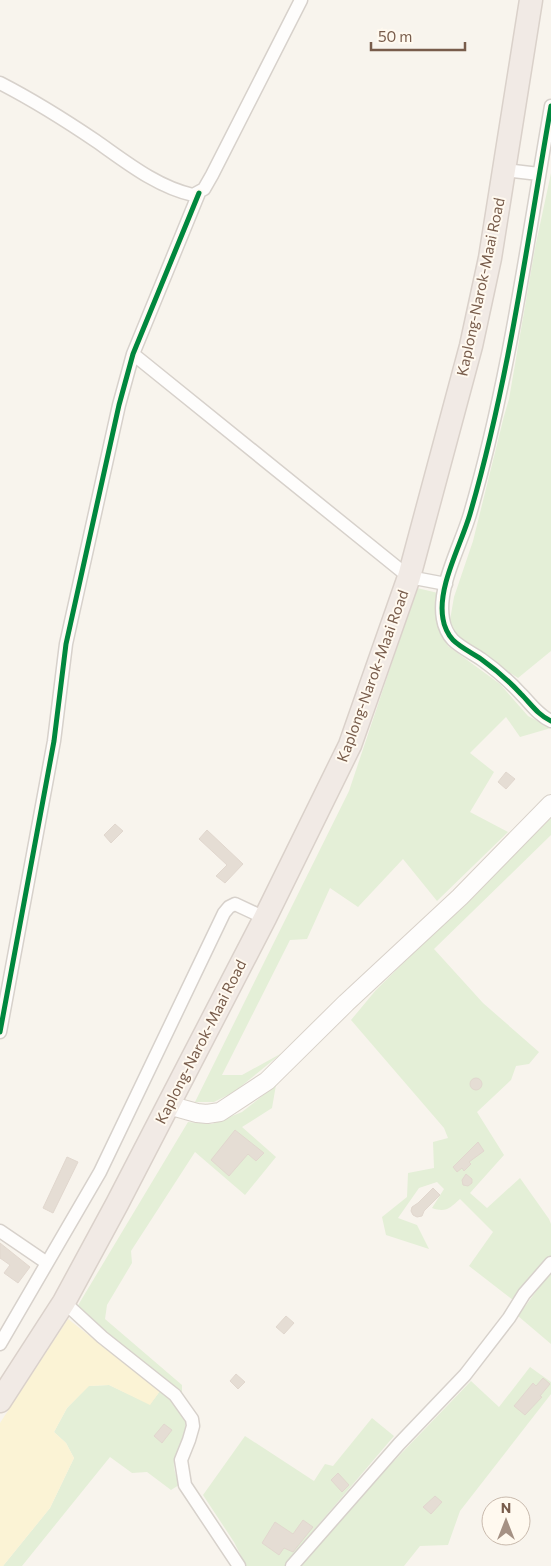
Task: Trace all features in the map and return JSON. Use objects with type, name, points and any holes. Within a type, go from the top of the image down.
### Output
[{"type":"highway","name":"Kaplong-Narok-Maai Road","points":[[0,1401],[64,1302],[117,1204],[265,918],[350,745],[409,577],[471,346],[490,258],[531,0]]},
{"type":"street","points":[[0,83],[53,113],[152,178],[177,191],[193,195],[204,189],[212,175],[301,0]]},
{"type":"street","points":[[551,106],[518,309],[502,387],[469,519],[446,584],[442,606],[443,620],[452,640],[497,671],[520,692],[542,717],[551,721]]},
{"type":"street","points":[[505,170],[539,174]]},
{"type":"street","points":[[0,1032],[52,750],[66,644],[119,405],[133,354],[199,193]]},
{"type":"street","points":[[133,354],[409,577],[446,584]]},
{"type":"street","points":[[168,1105],[196,1114],[220,1112],[268,1081],[346,1003],[460,897],[551,804]]},
{"type":"street","points":[[0,1344],[100,1172],[224,913],[235,904],[265,918]]},
{"type":"street","points":[[0,1232],[47,1264]]},
{"type":"street","points":[[292,1566],[398,1444],[466,1375],[524,1294],[551,1263]]},
{"type":"street","points":[[64,1302],[102,1337],[175,1395],[192,1419],[193,1426],[190,1440],[181,1460],[186,1485],[239,1566]]},
{"type":"green space","points":[[551,173],[551,651],[518,678],[456,637],[450,620],[454,597],[473,541],[509,399],[535,248]]},
{"type":"green space","points":[[417,588],[438,593],[436,621],[448,646],[500,684],[528,716],[551,728],[520,737],[506,717],[470,753],[494,772],[470,812],[508,832],[437,901],[403,859],[358,907],[330,888],[307,939],[290,940],[222,1075],[242,1075],[282,1053],[234,1092],[214,1102],[195,1102],[349,791]]},
{"type":"green space","points":[[551,818],[551,835],[434,949],[483,1003],[539,1052],[529,1064],[516,1066],[511,1080],[477,1112],[504,1155],[470,1193],[487,1208],[520,1178],[551,1224],[551,1257],[513,1300],[469,1266],[493,1232],[460,1199],[448,1209],[432,1208],[444,1189],[437,1182],[419,1188],[398,1218],[417,1225],[429,1249],[386,1235],[382,1217],[407,1197],[408,1173],[434,1168],[433,1142],[448,1138],[444,1128],[351,1020],[376,990]]},
{"type":"green space","points":[[276,1085],[272,1108],[242,1127],[276,1157],[245,1195],[195,1152],[131,1251],[132,1263],[107,1305],[105,1319],[182,1385],[182,1397],[77,1307],[188,1122],[212,1124],[242,1112]]},
{"type":"green space","points":[[551,1271],[551,1344],[518,1316]]},
{"type":"green space","points":[[530,1367],[551,1382],[551,1394],[460,1511],[448,1545],[420,1546],[404,1566],[301,1566],[370,1486],[471,1381],[499,1407]]},
{"type":"green space","points":[[109,1385],[150,1404],[160,1391],[182,1412],[186,1424],[185,1432],[176,1453],[174,1465],[179,1485],[171,1490],[147,1472],[132,1473],[110,1457],[22,1566],[3,1566],[50,1508],[74,1458],[66,1443],[54,1432],[67,1408],[88,1386]]},
{"type":"green space","points":[[372,1418],[394,1436],[319,1524],[287,1566],[246,1566],[234,1542],[203,1495],[245,1436],[314,1481],[325,1464],[333,1466]]},
{"type":"sand","points":[[68,1319],[160,1391],[150,1405],[109,1385],[89,1386],[67,1408],[54,1432],[66,1443],[74,1458],[50,1508],[3,1566],[0,1566],[0,1423]]},
{"type":"building","points":[[506,772],[515,779],[506,789],[498,782]]},
{"type":"building","points":[[115,824],[123,831],[111,843],[104,835]]},
{"type":"building","points":[[207,830],[243,864],[225,883],[216,876],[227,865],[199,839]]},
{"type":"building","points":[[476,1078],[482,1084],[476,1090],[470,1084]]},
{"type":"building","points":[[235,1130],[264,1153],[256,1161],[248,1154],[229,1176],[211,1160]]},
{"type":"building","points":[[478,1142],[484,1151],[469,1162],[471,1164],[464,1171],[462,1168],[457,1172],[453,1167]]},
{"type":"building","points":[[67,1157],[78,1162],[53,1213],[43,1208]]},
{"type":"building","points":[[466,1174],[472,1179],[472,1183],[468,1186],[463,1185],[462,1180]]},
{"type":"building","points":[[433,1188],[440,1195],[424,1211],[422,1216],[417,1217],[413,1215],[412,1207]]},
{"type":"building","points":[[0,1243],[30,1267],[18,1283],[4,1273],[10,1265],[0,1258]]},
{"type":"building","points":[[286,1316],[294,1323],[284,1334],[276,1327]]},
{"type":"building","points":[[236,1374],[245,1382],[238,1389],[230,1381]]},
{"type":"building","points":[[543,1378],[550,1384],[540,1396],[542,1397],[525,1415],[514,1406],[533,1383],[536,1386]]},
{"type":"building","points":[[164,1424],[172,1430],[162,1443],[154,1436]]},
{"type":"building","points":[[338,1473],[349,1485],[342,1492],[331,1480]]},
{"type":"building","points":[[435,1496],[442,1502],[431,1514],[423,1507]]},
{"type":"building","points":[[303,1520],[313,1527],[293,1552],[284,1548],[279,1555],[262,1543],[275,1522],[293,1534]]},
{"type":"cycle path","points":[[551,106],[516,311],[496,413],[470,514],[443,593],[442,607],[444,625],[453,640],[497,671],[538,712],[551,721]]},
{"type":"cycle path","points":[[0,1032],[54,741],[66,644],[119,405],[133,354],[199,193]]}]
